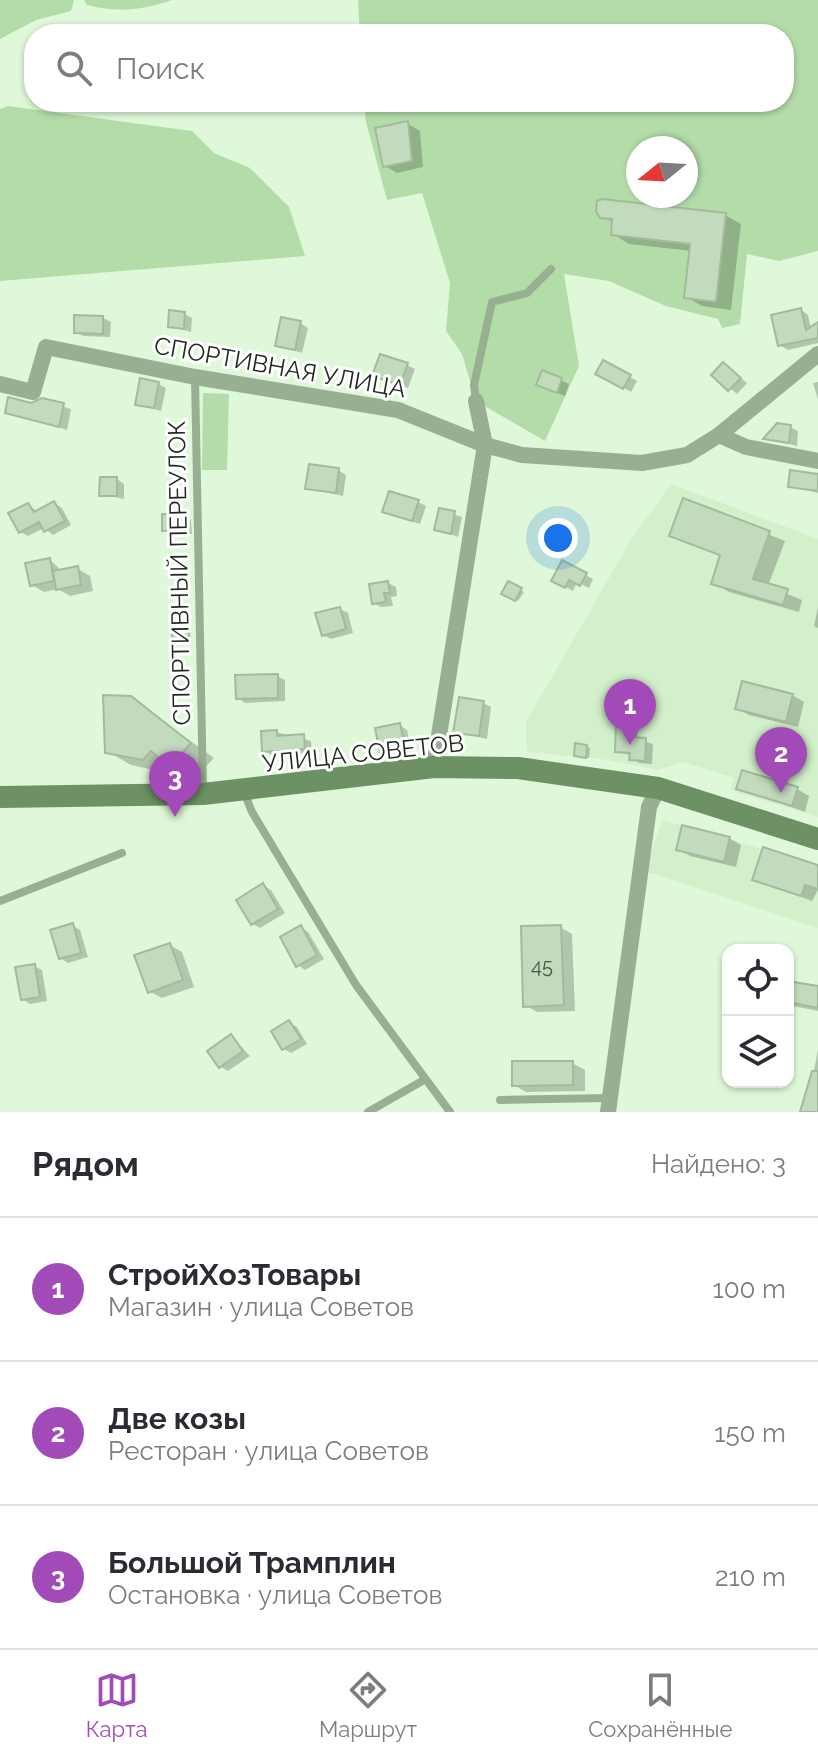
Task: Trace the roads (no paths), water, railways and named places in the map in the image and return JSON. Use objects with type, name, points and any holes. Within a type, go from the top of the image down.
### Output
[{"type":"main road","name":"УЛИЦА СОВЕТОВ","points":[[0,797],[203,794],[434,767],[518,768],[658,788],[818,839]]},
{"type":"street","name":"СПОРТИВНАЯ УЛИЦА","points":[[0,384],[33,392],[46,347],[195,377],[398,410],[485,445],[522,455],[570,461],[642,463],[687,455],[719,435],[818,354]]},
{"type":"street","points":[[434,767],[485,445],[476,401]]},
{"type":"street","points":[[719,435],[746,447],[818,461]]},
{"type":"street","points":[[608,1105],[649,807],[658,788]]},
{"type":"lane","points":[[476,401],[474,385],[492,302],[527,293],[551,269]]},
{"type":"lane","name":"СПОРТИВНЫЙ ПЕРЕУЛОК","points":[[195,377],[203,794]]},
{"type":"lane","points":[[244,791],[252,812],[356,985],[450,1112]]},
{"type":"lane","points":[[0,901],[122,853]]},
{"type":"lane","points":[[368,1112],[424,1080]]},
{"type":"lane","points":[[500,1100],[608,1105]]},
{"type":"place","name":"СтройХозТовары","points":[[630,745]]},
{"type":"place","name":"Две козы","points":[[781,793]]},
{"type":"place","name":"Большой Трамплин","points":[[175,817]]}]
